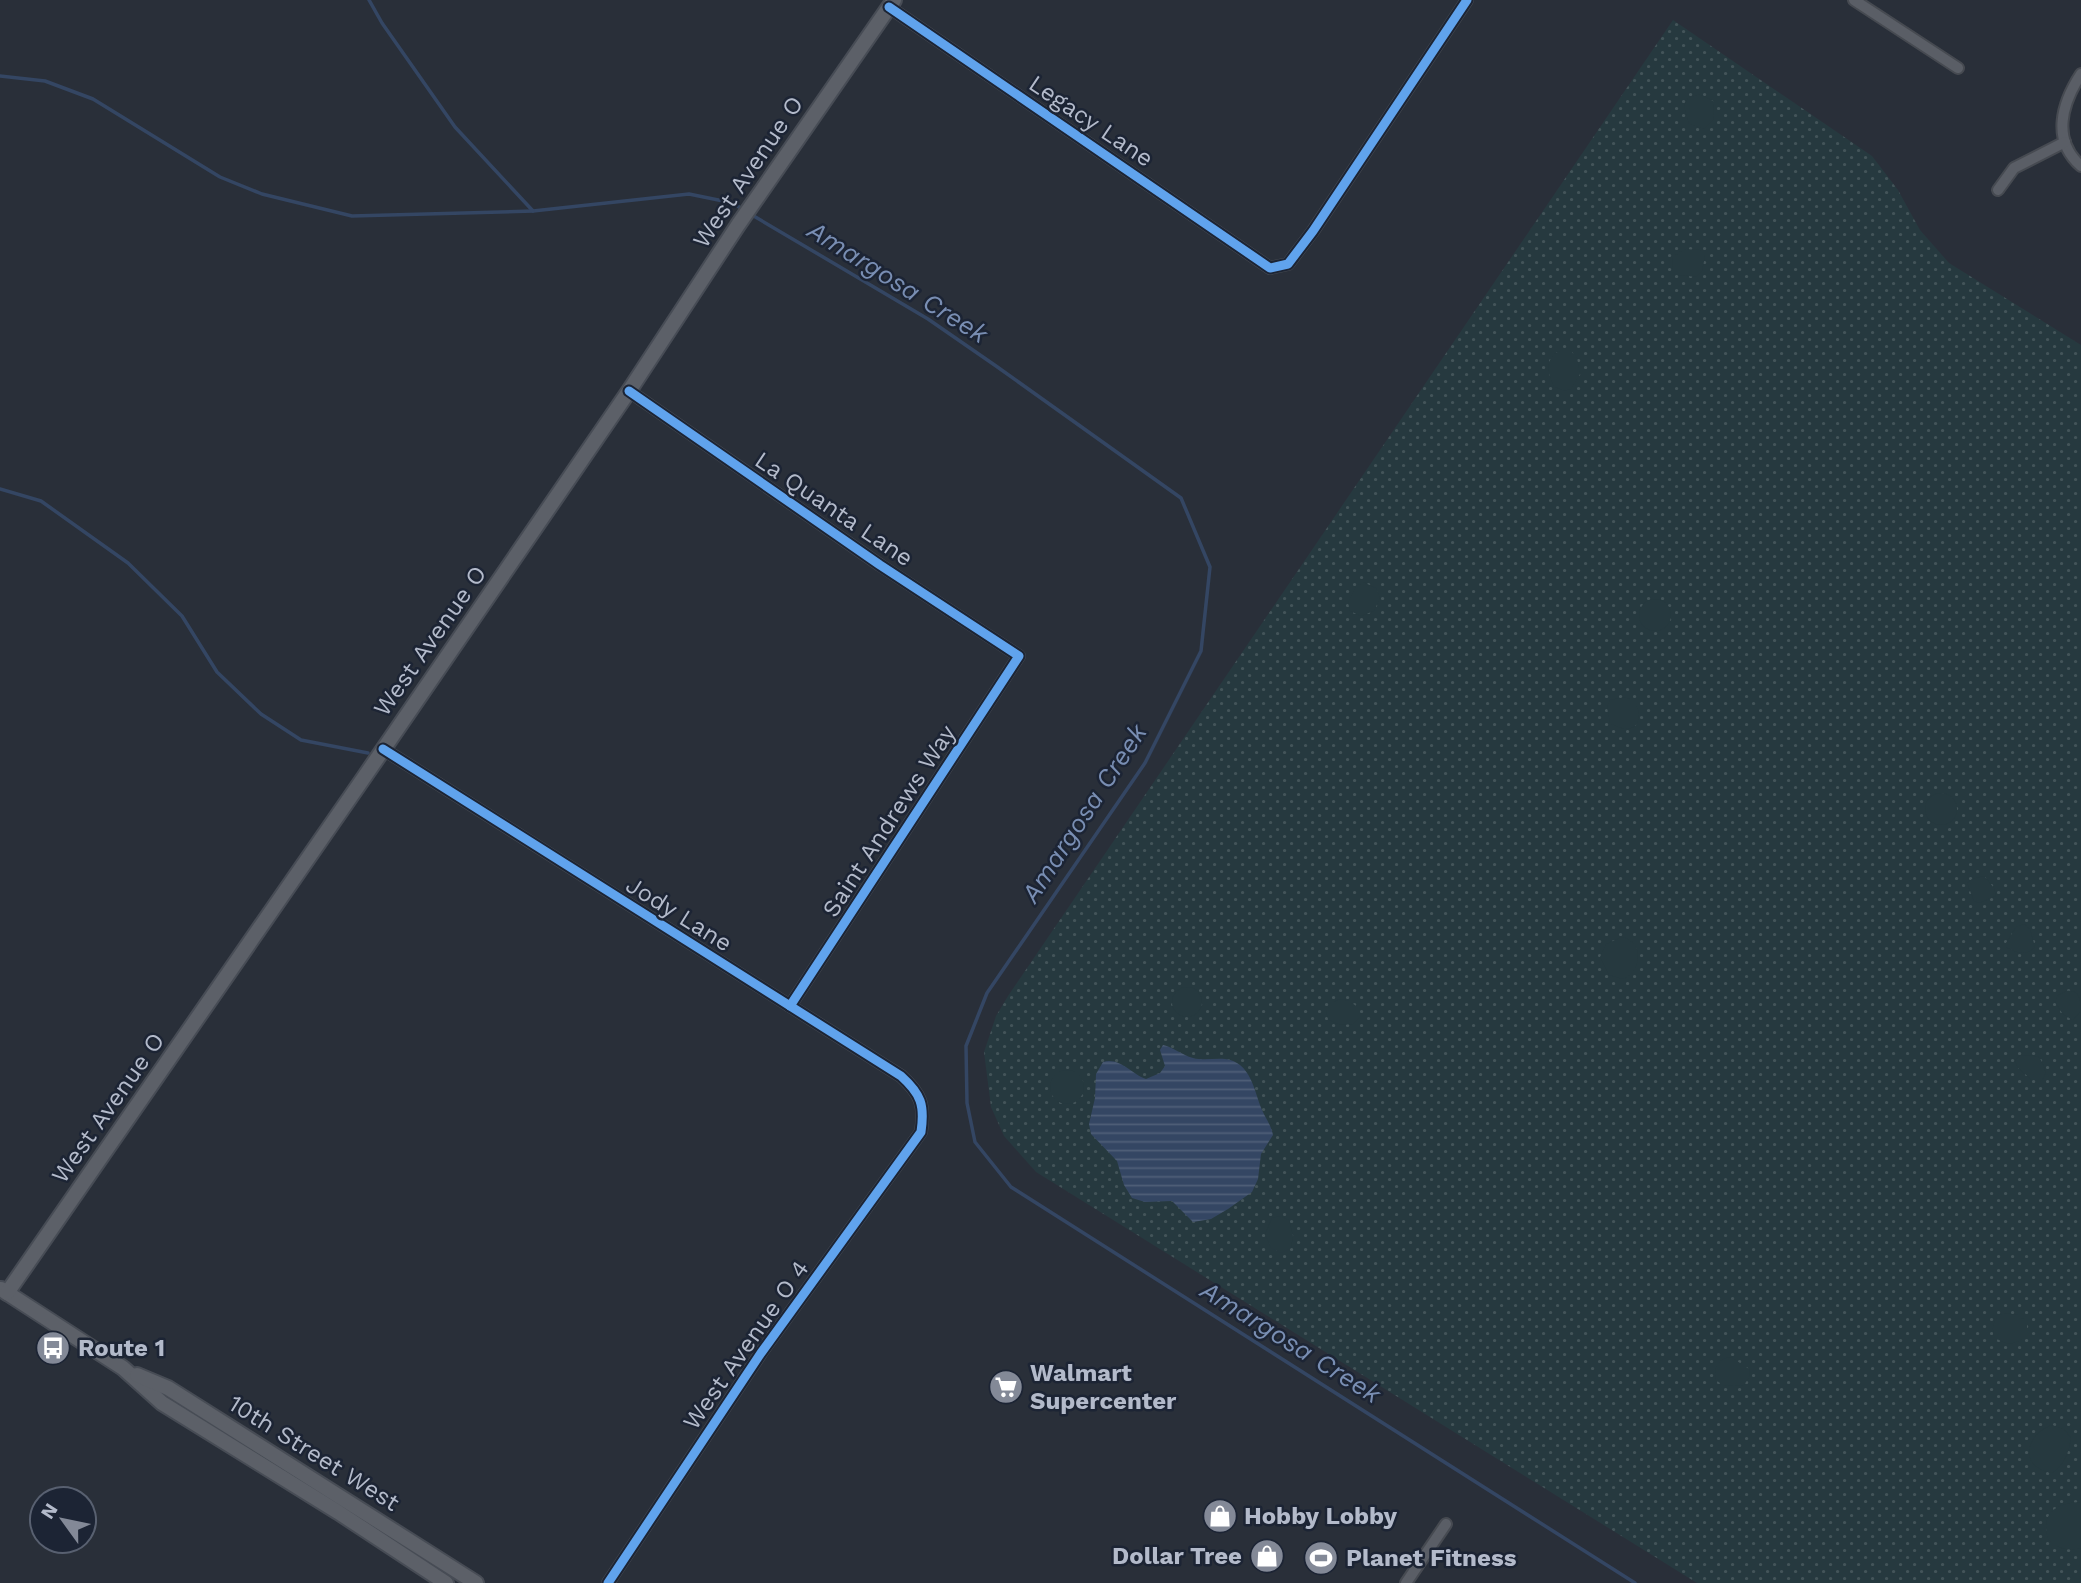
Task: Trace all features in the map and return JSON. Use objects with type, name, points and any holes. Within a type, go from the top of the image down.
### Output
[{"type":"main road","name":"West Avenue O","points":[[2,1296],[383,749],[892,3]]},
{"type":"main road","name":"10th Street West","points":[[2,1296],[123,1368],[168,1388],[476,1583]]},
{"type":"main road","name":"10th Street West","points":[[123,1368],[162,1403],[338,1512],[446,1583]]},
{"type":"street","name":"Legacy Lane","points":[[892,3],[1270,268],[1288,264],[1313,231],[1467,0]]},
{"type":"street","points":[[1854,0],[1958,68]]},
{"type":"street","points":[[2081,74],[2063,108],[2061,129],[2073,159],[2081,166]]},
{"type":"street","points":[[1998,190],[2014,168],[2065,142]]},
{"type":"street","name":"La Quanta Lane","points":[[629,391],[880,565],[1019,656]]},
{"type":"street","name":"Saint Andrews Way","points":[[789,1006],[1019,656]]},
{"type":"street","name":"Jody Lane","points":[[383,749],[901,1076],[914,1088],[922,1104],[920,1132]]},
{"type":"street","name":"West Avenue O 4","points":[[608,1583],[761,1353],[920,1132]]},
{"type":"street","points":[[1406,1583],[1446,1524]]},
{"type":"shaded area","points":[[1673,20],[1872,156],[1898,190],[1920,230],[1949,263],[2081,345],[2081,1583],[1697,1583],[1036,1172],[1004,1136],[991,1107],[984,1052],[996,1016],[1008,996]]},
{"type":"shaded area","points":[[1700,94],[1713,101],[1714,119],[1704,129],[1689,124],[1684,106],[1688,98]]},
{"type":"shaded area","points":[[1684,249],[1700,250],[1705,256],[1702,271],[1696,277],[1679,275],[1672,269],[1673,257]]},
{"type":"shaded area","points":[[1561,350],[1570,350],[1577,358],[1580,374],[1571,389],[1563,391],[1554,386],[1548,370],[1552,357]]},
{"type":"shaded area","points":[[1363,582],[1376,588],[1380,598],[1374,611],[1361,616],[1350,611],[1348,602],[1356,587]]},
{"type":"shaded area","points":[[1655,599],[1666,604],[1671,615],[1666,626],[1655,631],[1644,626],[1639,615],[1644,604]]},
{"type":"shaded area","points":[[1626,697],[1639,713],[1636,725],[1627,729],[1610,723],[1607,707],[1610,700]]},
{"type":"shaded area","points":[[1941,793],[1952,798],[1957,809],[1952,820],[1941,825],[1930,820],[1925,809],[1930,798]]},
{"type":"shaded area","points":[[1984,876],[1994,888],[1996,896],[1979,903],[1974,901],[1967,883]]},
{"type":"shaded area","points":[[2024,924],[2030,929],[2035,947],[2021,953],[2006,947],[2016,927]]},
{"type":"shaded area","points":[[1622,937],[1634,944],[1638,957],[1634,970],[1623,979],[1609,975],[1600,957],[1606,944]]},
{"type":"shaded area","points":[[1187,987],[1198,991],[1202,1002],[1198,1013],[1187,1017],[1176,1013],[1172,1002],[1176,991]]},
{"type":"shaded area","points":[[2066,991],[2074,992],[2080,1000],[2081,1012],[2072,1020],[2062,1013],[2055,1002],[2057,996]]},
{"type":"shaded area","points":[[1342,999],[1359,1008],[1359,1018],[1353,1024],[1339,1025],[1328,1019],[1326,1011],[1335,1001]]},
{"type":"shaded area","points":[[2020,1055],[2040,1059],[2046,1073],[2042,1080],[2032,1080],[2018,1068],[2015,1061]]},
{"type":"shaded area","points":[[1067,1070],[1079,1075],[1084,1087],[1079,1099],[1067,1104],[1055,1099],[1050,1087],[1055,1075]]},
{"type":"shaded area","points":[[1280,1216],[1289,1220],[1293,1236],[1291,1248],[1281,1253],[1271,1248],[1265,1234],[1272,1218]]},
{"type":"shaded area","points":[[2004,1313],[2018,1315],[2027,1322],[2027,1334],[2011,1343],[1998,1340],[1994,1336],[1994,1322]]},
{"type":"shaded area","points":[[1731,1357],[1749,1369],[1750,1376],[1744,1385],[1724,1386],[1716,1380],[1715,1371],[1718,1364]]},
{"type":"shaded area","points":[[2052,1425],[2064,1429],[2071,1438],[2065,1458],[2060,1467],[2052,1473],[2034,1465],[2029,1451],[2036,1436]]},
{"type":"shaded area","points":[[2081,1502],[2081,1548],[2067,1549],[2055,1545],[2048,1539],[2046,1530],[2046,1522],[2052,1511],[2065,1504]]},
{"type":"water","points":[[1163,1045],[1193,1058],[1225,1059],[1241,1066],[1250,1078],[1272,1131],[1273,1135],[1261,1154],[1258,1179],[1252,1192],[1211,1219],[1193,1222],[1172,1201],[1145,1202],[1132,1198],[1124,1185],[1117,1161],[1091,1134],[1089,1124],[1095,1098],[1096,1074],[1103,1062],[1115,1062],[1146,1079],[1160,1073],[1165,1066],[1160,1050]]},
{"type":"waterway","name":"Amargosa Creek","points":[[369,0],[382,23],[455,127],[533,211],[689,194],[733,203],[745,211]]},
{"type":"waterway","points":[[0,76],[45,81],[93,99],[220,177],[262,194],[352,216],[533,211]]},
{"type":"waterway","name":"Amargosa Creek","points":[[752,215],[928,319],[1181,498],[1210,567],[1201,651],[1145,763],[987,993],[966,1046],[967,1103],[975,1142],[1011,1187],[1635,1583]]},
{"type":"waterway","points":[[0,489],[41,501],[128,563],[182,616],[217,672],[261,714],[301,740],[368,753]]},
{"type":"cycle path","points":[[889,7],[1270,268],[1288,264],[1313,231],[1467,0]]},
{"type":"cycle path","points":[[629,391],[880,565],[1019,656],[790,1006]]},
{"type":"cycle path","points":[[383,749],[901,1076],[913,1089],[922,1107],[921,1132],[761,1353],[608,1583]]},
{"type":"place","name":"Route 1","points":[[53,1348]]},
{"type":"place","name":"Walmart Supercenter","points":[[1006,1387]]},
{"type":"place","name":"Hobby Lobby","points":[[1220,1516]]},
{"type":"place","name":"Dollar Tree","points":[[1267,1556]]},
{"type":"place","name":"Planet Fitness","points":[[1321,1558]]}]
